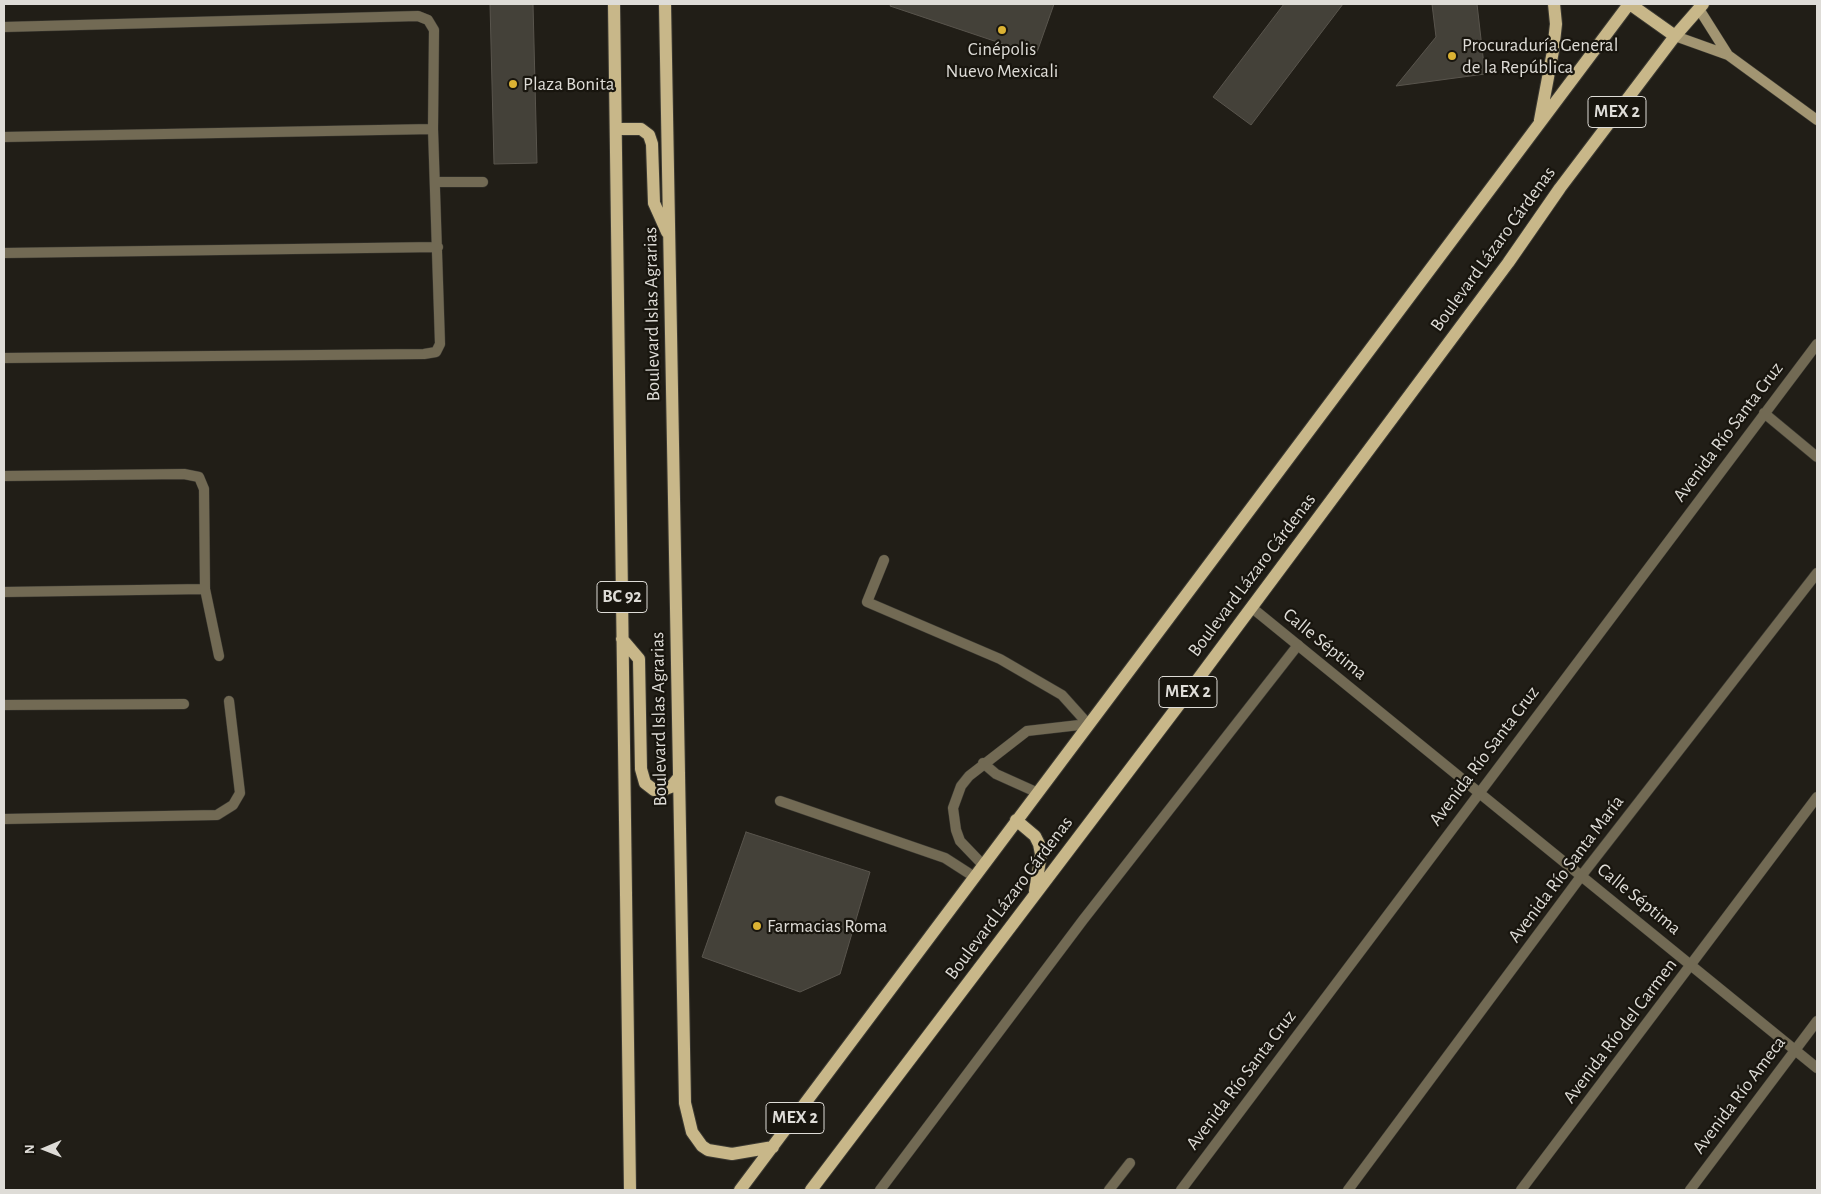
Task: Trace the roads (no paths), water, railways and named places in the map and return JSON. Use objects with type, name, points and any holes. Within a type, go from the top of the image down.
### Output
[{"type":"main road","name":"Boulevard Islas Agrarias","points":[[614,4],[630,1190]]},
{"type":"main road","name":"Boulevard Islas Agrarias","points":[[665,4],[683,1049],[687,1120],[696,1140],[708,1150],[732,1154],[773,1147]]},
{"type":"main road","points":[[1539,122],[1553,51],[1556,24],[1554,4]]},
{"type":"main road","points":[[1629,4],[1675,36]]},
{"type":"main road","name":"Boulevard Lázaro Cárdenas","points":[[740,1190],[982,864],[1629,4]]},
{"type":"main road","name":"Boulevard Lázaro Cárdenas","points":[[811,1190],[1251,607],[1698,5]]},
{"type":"main road","points":[[616,129],[641,129],[649,135],[652,144],[654,203],[669,237]]},
{"type":"main road","points":[[622,639],[639,658],[641,769],[645,783],[654,790],[663,790],[671,787],[679,777]]},
{"type":"main road","points":[[1016,820],[1035,836],[1039,844],[1040,863],[1034,896]]},
{"type":"street","points":[[1698,5],[1728,55]]},
{"type":"street","points":[[4,27],[418,16],[428,20],[434,30],[433,129],[440,344],[436,352],[424,354],[4,358]]},
{"type":"street","points":[[1675,36],[1728,55],[1817,120]]},
{"type":"street","points":[[4,136],[433,129]]},
{"type":"street","points":[[435,182],[483,182]]},
{"type":"street","points":[[4,253],[438,247]]},
{"type":"street","name":"Avenida Río Santa Cruz","points":[[1181,1190],[1817,344]]},
{"type":"street","points":[[1764,413],[1817,457]]},
{"type":"street","points":[[4,476],[184,474],[199,476],[204,488],[205,589],[219,656]]},
{"type":"street","points":[[884,560],[866,602],[1000,658],[1062,695],[1088,724]]},
{"type":"street","name":"Avenida Río Santa María","points":[[1348,1190],[1582,875],[1817,573]]},
{"type":"street","points":[[4,592],[205,589]]},
{"type":"street","name":"Calle Séptima","points":[[1251,607],[1480,791],[1817,1068]]},
{"type":"street","points":[[880,1190],[1083,920],[1298,645]]},
{"type":"street","points":[[4,819],[217,815],[233,805],[240,793],[229,701]]},
{"type":"street","points":[[4,705],[184,704]]},
{"type":"street","points":[[982,864],[960,841],[953,808],[961,786],[983,763],[1027,731],[1088,724]]},
{"type":"street","points":[[983,763],[996,774],[1036,792]]},
{"type":"street","name":"Avenida Río del Carmen","points":[[1521,1190],[1817,797]]},
{"type":"street","points":[[780,801],[944,858],[974,876]]},
{"type":"street","name":"Avenida Río Ameca","points":[[1690,1190],[1817,1020]]},
{"type":"street","points":[[1109,1190],[1130,1163]]},
{"type":"place","name":"Cinépolis Nuevo Mexicali","points":[[1002,30]]},
{"type":"place","name":"Procuraduría General de la República","points":[[1452,56]]},
{"type":"place","name":"Plaza Bonita","points":[[513,84]]},
{"type":"place","name":"Farmacias Roma","points":[[757,926]]}]
